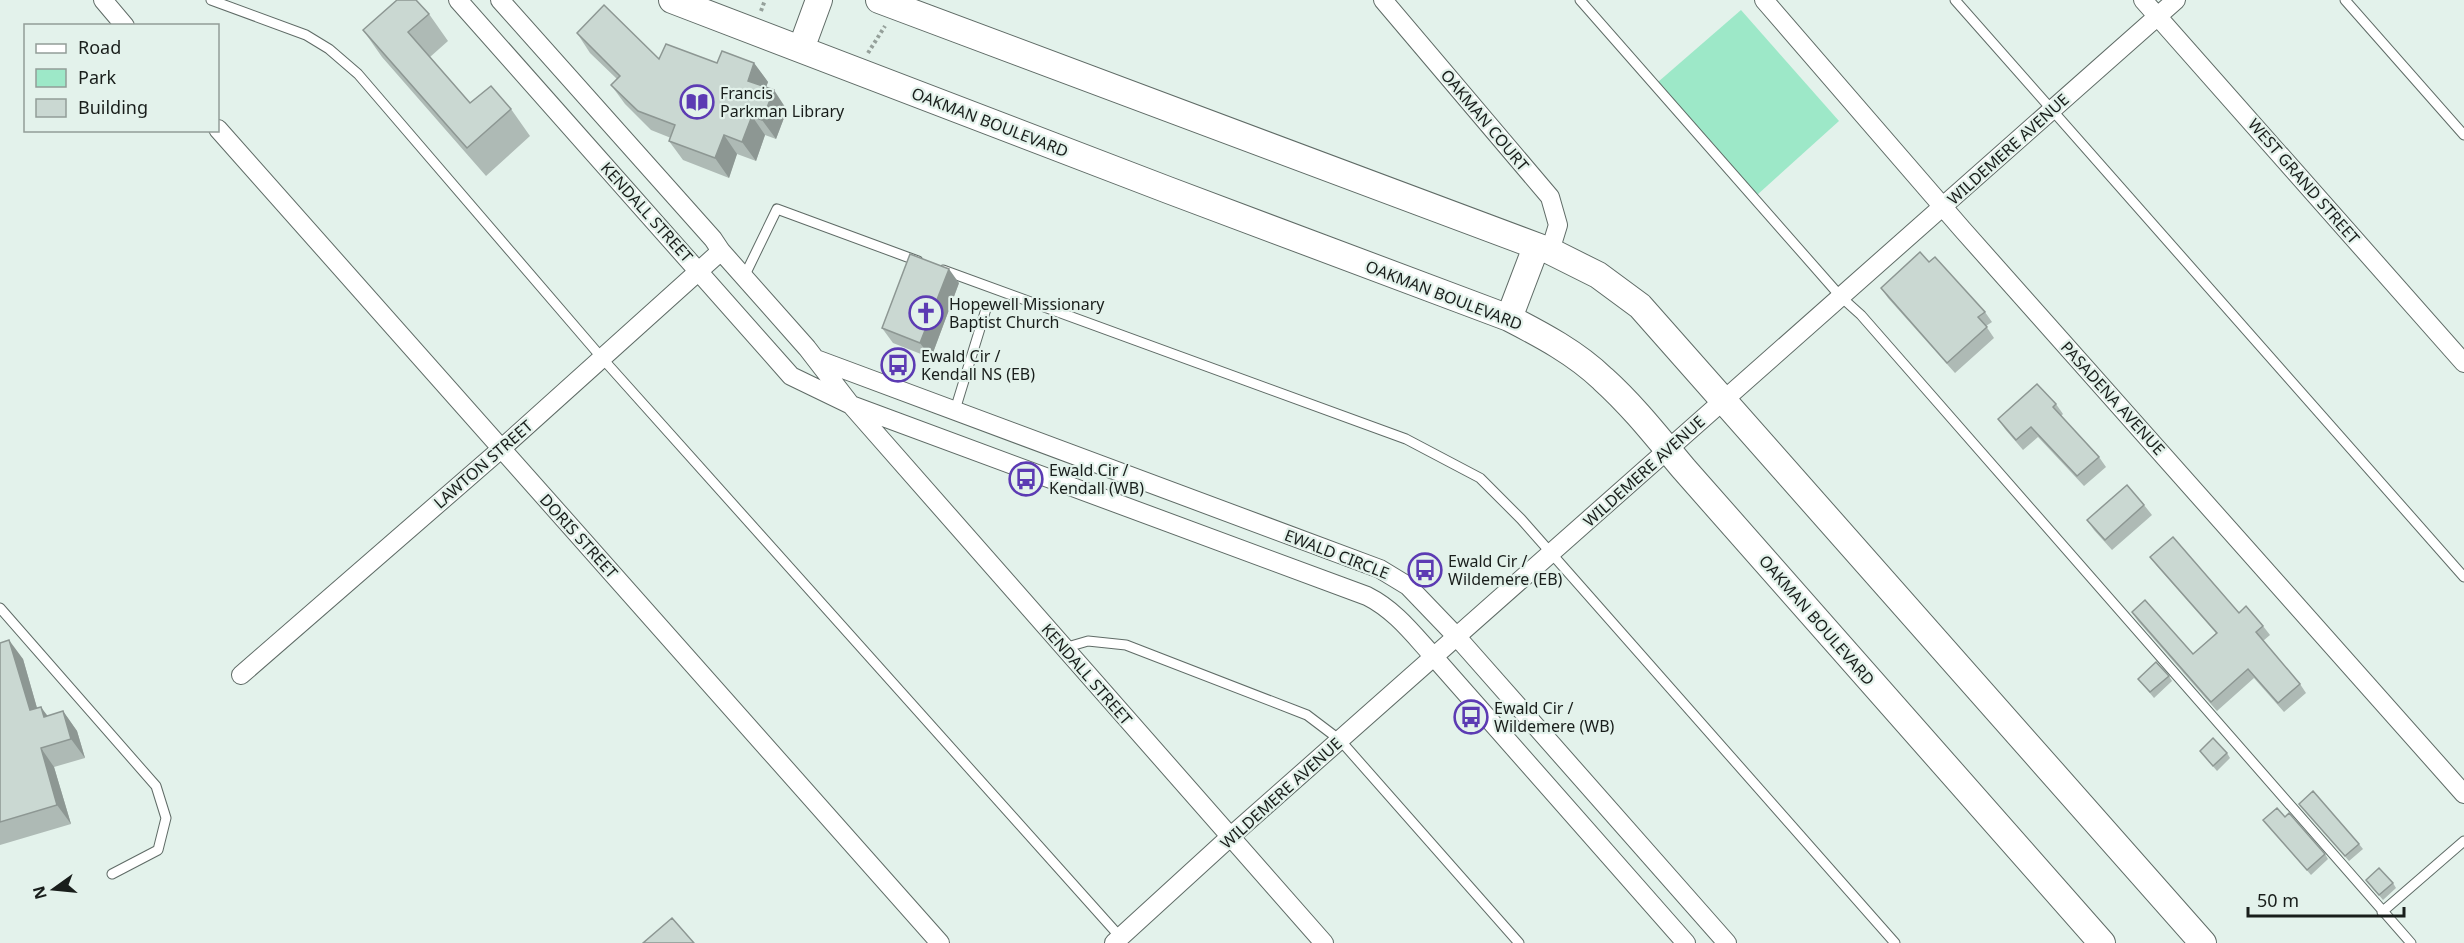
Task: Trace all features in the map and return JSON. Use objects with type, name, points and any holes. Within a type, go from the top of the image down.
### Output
[{"type":"street","points":[[103,0],[123,24]]},
{"type":"street","name":"KENDALL STREET","points":[[458,0],[791,376],[851,405]]},
{"type":"street","name":"KENDALL STREET","points":[[500,0],[709,234],[721,251],[816,359],[851,405],[1324,943]]},
{"type":"street","name":"OAKMAN BOULEVARD","points":[[672,0],[1509,318],[1550,339],[1602,377],[2102,943]]},
{"type":"street","points":[[801,49],[819,0]]},
{"type":"street","name":"OAKMAN COURT","points":[[1383,0],[1550,197],[1558,225],[1543,249]]},
{"type":"street","name":"PASADENA AVENUE","points":[[1764,0],[1943,206],[2464,794]]},
{"type":"street","name":"WEST GRAND STREET","points":[[2143,0],[2464,363]]},
{"type":"street","name":"WILDEMERE AVENUE","points":[[1120,941],[1230,837],[2176,0]]},
{"type":"street","points":[[884,6],[1543,249],[1598,274],[1640,306],[2203,943]]},
{"type":"street","name":"DORIS STREET","points":[[219,130],[940,943]]},
{"type":"street","points":[[1509,318],[1543,249]]},
{"type":"street","name":"LAWTON STREET","points":[[241,675],[501,449],[721,251]]},
{"type":"street","name":"EWALD CIRCLE","points":[[816,359],[1380,569],[1408,586],[1457,637],[1727,943]]},
{"type":"street","name":"EWALD CIRCLE","points":[[851,405],[1367,596],[1383,604],[1434,657],[1686,943]]},
{"type":"lane","points":[[211,0],[306,35],[329,49],[358,74],[602,358],[1120,941]]},
{"type":"lane","points":[[1580,0],[1841,297],[1861,315],[2411,943]]},
{"type":"lane","points":[[1955,0],[2464,577]]},
{"type":"lane","points":[[2345,0],[2464,135]]},
{"type":"lane","points":[[744,277],[777,209],[923,262]]},
{"type":"lane","points":[[934,266],[1406,439],[1480,478],[1551,554],[1895,943]]},
{"type":"lane","points":[[955,410],[986,309]]},
{"type":"lane","points":[[0,608],[156,786],[166,818],[158,850],[112,874]]},
{"type":"lane","points":[[1064,648],[1088,641],[1126,645],[1307,715],[1340,740],[1519,943]]},
{"type":"lane","points":[[2382,912],[2464,841]]},
{"type":"path","points":[[862,61],[884,6]]},
{"type":"green space","points":[[1741,10],[1839,121],[1757,195],[1658,82]]},
{"type":"building","points":[[397,0],[416,0],[429,14],[408,32],[470,103],[491,86],[511,109],[467,148],[363,30]]},
{"type":"building","name":"Francis Parkman Library","points":[[604,5],[659,59],[666,44],[717,63],[722,51],[754,63],[748,81],[774,90],[762,120],[752,116],[742,142],[724,135],[715,158],[669,141],[675,125],[638,111],[611,85],[620,76],[577,33]]},
{"type":"building","points":[[1920,252],[1929,262],[1935,257],[1985,312],[1978,317],[1987,327],[1947,363],[1881,288]]},
{"type":"building","points":[[910,254],[949,269],[920,343],[882,328]]},
{"type":"building","points":[[2037,384],[2056,404],[2053,407],[2099,457],[2077,476],[2031,427],[2016,440],[1998,419]]},
{"type":"building","points":[[2127,485],[2144,505],[2105,540],[2087,520]]},
{"type":"building","points":[[2173,537],[2239,613],[2246,606],[2263,626],[2256,632],[2300,684],[2278,703],[2248,669],[2211,702],[2132,612],[2145,600],[2193,654],[2217,633],[2150,557]]},
{"type":"building","points":[[9,640],[30,710],[41,707],[44,717],[63,711],[71,739],[41,748],[57,805],[0,822],[0,643]]},
{"type":"building","points":[[2156,662],[2169,676],[2150,692],[2138,679]]},
{"type":"building","points":[[2213,738],[2227,753],[2213,766],[2200,751]]},
{"type":"building","points":[[2313,791],[2359,844],[2345,856],[2299,804]]},
{"type":"building","points":[[2277,808],[2285,817],[2289,813],[2325,854],[2307,870],[2263,820]]},
{"type":"building","points":[[2379,868],[2393,883],[2379,895],[2366,880]]},
{"type":"building","points":[[672,918],[694,943],[643,943]]},
{"type":"place","name":"Francis Parkman Library","points":[[697,102]]},
{"type":"place","name":"Hopewell Missionary Baptist Church","points":[[926,313]]},
{"type":"place","name":"Ewald Cir / Kendall NS (EB)","points":[[898,365]]},
{"type":"place","name":"Ewald Cir / Kendall (WB)","points":[[1026,479]]},
{"type":"place","name":"Ewald Cir / Wildemere (EB)","points":[[1425,570]]},
{"type":"place","name":"Ewald Cir / Wildemere (WB)","points":[[1471,717]]}]
